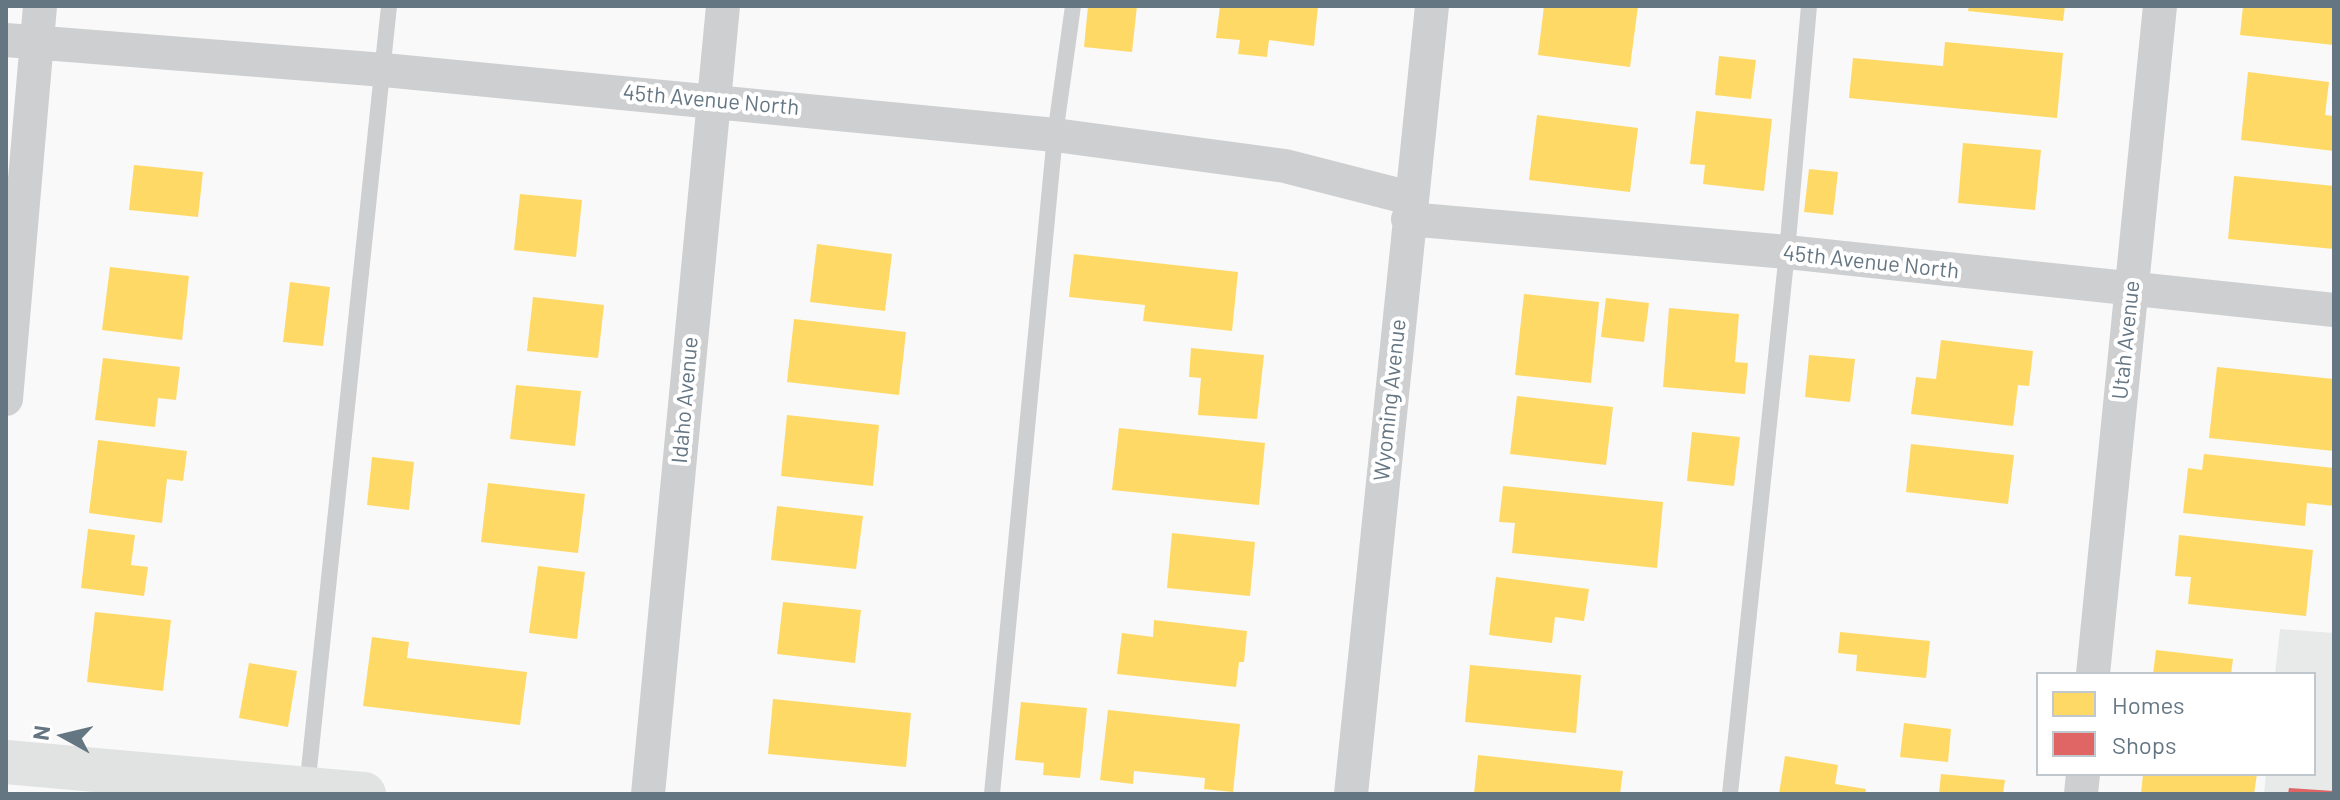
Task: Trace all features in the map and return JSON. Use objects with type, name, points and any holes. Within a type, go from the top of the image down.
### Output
[{"type":"main road","points":[[6,762],[364,794]]},
{"type":"street","points":[[6,399],[21,42],[40,6]]},
{"type":"street","name":"Idaho Avenue","points":[[648,794],[723,6]]},
{"type":"street","name":"Wyoming Avenue","points":[[1351,794],[1432,6]]},
{"type":"street","name":"Utah Avenue","points":[[2093,672],[2160,6]]},
{"type":"street","name":"45th Avenue North","points":[[21,42],[384,70],[1055,135],[1285,166],[1409,209],[2334,310]]},
{"type":"lane","points":[[306,791],[389,6]]},
{"type":"lane","points":[[992,794],[1055,135],[1073,6]]},
{"type":"lane","points":[[1730,794],[1787,252],[1809,6]]},
{"type":"shaded area","points":[[2280,629],[2334,633],[2334,794],[2264,794],[2266,776],[2316,776],[2316,672],[2275,672]]},
{"type":"building: Homes","points":[[1088,6],[1137,6],[1132,52],[1084,47]]},
{"type":"building: Homes","points":[[1220,6],[1318,6],[1314,46],[1269,40],[1267,57],[1238,54],[1240,40],[1216,38]]},
{"type":"building: Homes","points":[[1544,6],[1638,6],[1630,67],[1538,55]]},
{"type":"building: Homes","points":[[1969,6],[2065,6],[2063,21],[1968,11]]},
{"type":"building: Homes","points":[[2243,6],[2334,6],[2334,45],[2240,35]]},
{"type":"building: Homes","points":[[1945,42],[2063,53],[2057,118],[1849,98],[1853,58],[1943,66]]},
{"type":"building: Homes","points":[[1719,56],[1756,60],[1751,99],[1715,95]]},
{"type":"building: Homes","points":[[2248,72],[2329,82],[2325,115],[2334,116],[2334,151],[2241,140]]},
{"type":"building: Homes","points":[[1696,111],[1772,119],[1764,191],[1703,184],[1705,165],[1690,164]]},
{"type":"building: Homes","points":[[1537,115],[1638,128],[1630,192],[1529,180]]},
{"type":"building: Homes","points":[[1963,143],[2041,150],[2035,210],[1958,203]]},
{"type":"building: Homes","points":[[134,165],[203,172],[198,217],[129,210]]},
{"type":"building: Homes","points":[[1809,169],[1838,172],[1833,215],[1804,212]]},
{"type":"building: Homes","points":[[2234,176],[2334,186],[2334,249],[2228,239]]},
{"type":"building: Homes","points":[[520,194],[582,200],[576,257],[514,250]]},
{"type":"building: Homes","points":[[817,244],[892,254],[885,311],[810,302]]},
{"type":"building: Homes","points":[[1074,254],[1238,272],[1232,331],[1143,321],[1145,305],[1069,297]]},
{"type":"building: Homes","points":[[110,267],[189,276],[182,340],[102,330]]},
{"type":"building: Homes","points":[[290,282],[330,287],[323,346],[283,342]]},
{"type":"building: Homes","points":[[1524,294],[1599,302],[1591,383],[1515,375]]},
{"type":"building: Homes","points":[[533,297],[604,305],[598,358],[527,351]]},
{"type":"building: Homes","points":[[1606,298],[1649,303],[1644,342],[1601,337]]},
{"type":"building: Homes","points":[[1669,308],[1739,314],[1735,362],[1748,363],[1745,394],[1663,387]]},
{"type":"building: Homes","points":[[794,319],[906,332],[899,395],[787,382]]},
{"type":"building: Homes","points":[[1941,340],[2033,351],[2029,386],[2018,385],[2013,426],[1911,414],[1916,377],[1936,379]]},
{"type":"building: Homes","points":[[1191,348],[1264,355],[1257,419],[1198,415],[1201,378],[1189,377]]},
{"type":"building: Homes","points":[[1809,355],[1855,359],[1850,402],[1805,397]]},
{"type":"building: Homes","points":[[103,358],[180,367],[176,400],[158,398],[155,427],[95,420]]},
{"type":"building: Homes","points":[[2217,367],[2334,379],[2334,451],[2209,438]]},
{"type":"building: Homes","points":[[516,385],[581,391],[575,446],[510,439]]},
{"type":"building: Homes","points":[[1517,396],[1613,407],[1606,465],[1510,454]]},
{"type":"building: Homes","points":[[787,415],[879,425],[873,486],[781,476]]},
{"type":"building: Homes","points":[[1119,428],[1265,443],[1259,505],[1112,490]]},
{"type":"building: Homes","points":[[1692,432],[1740,437],[1734,486],[1687,481]]},
{"type":"building: Homes","points":[[98,440],[187,451],[183,481],[167,479],[162,523],[89,513]]},
{"type":"building: Homes","points":[[1911,444],[2014,455],[2008,504],[1906,492]]},
{"type":"building: Homes","points":[[2204,454],[2334,468],[2334,506],[2307,503],[2305,526],[2183,513],[2188,468],[2202,470]]},
{"type":"building: Homes","points":[[372,457],[414,462],[409,510],[367,505]]},
{"type":"building: Homes","points":[[488,483],[585,494],[578,553],[481,542]]},
{"type":"building: Homes","points":[[1503,486],[1663,502],[1657,568],[1512,553],[1515,523],[1499,522]]},
{"type":"building: Homes","points":[[777,506],[863,516],[856,569],[771,560]]},
{"type":"building: Homes","points":[[88,529],[135,535],[131,565],[148,567],[144,596],[81,588]]},
{"type":"building: Homes","points":[[1172,533],[1255,542],[1250,596],[1167,588]]},
{"type":"building: Homes","points":[[2179,535],[2313,550],[2306,616],[2188,604],[2191,577],[2175,576]]},
{"type":"building: Homes","points":[[538,566],[585,572],[577,639],[529,633]]},
{"type":"building: Homes","points":[[1496,577],[1589,589],[1584,621],[1555,617],[1552,643],[1489,635]]},
{"type":"building: Homes","points":[[783,602],[861,610],[855,663],[777,654]]},
{"type":"building: Homes","points":[[95,612],[171,620],[163,691],[87,682]]},
{"type":"building: Homes","points":[[1154,620],[1247,631],[1244,662],[1239,662],[1236,687],[1117,674],[1122,633],[1153,637]]},
{"type":"building: Homes","points":[[1840,632],[1930,641],[1926,678],[1856,671],[1857,655],[1838,653]]},
{"type":"building: Homes","points":[[372,637],[409,642],[407,658],[527,672],[520,725],[363,706]]},
{"type":"building: Homes","points":[[2156,650],[2233,659],[2231,672],[2153,672]]},
{"type":"building: Homes","points":[[249,663],[297,671],[288,727],[239,718]]},
{"type":"building: Homes","points":[[1470,665],[1581,675],[1576,733],[1465,722]]},
{"type":"building: Homes","points":[[773,699],[911,713],[906,767],[768,754]]},
{"type":"building: Homes","points":[[1021,702],[1087,708],[1080,778],[1043,775],[1044,763],[1015,760]]},
{"type":"building: Homes","points":[[1108,710],[1240,724],[1233,792],[1204,789],[1205,778],[1134,771],[1133,784],[1100,780]]},
{"type":"building: Homes","points":[[1904,723],[1951,729],[1948,762],[1900,757]]},
{"type":"building: Homes","points":[[1478,755],[1623,771],[1620,794],[1474,794]]},
{"type":"building: Homes","points":[[1785,756],[1838,765],[1835,784],[1866,789],[1865,794],[1779,794]]},
{"type":"building: Homes","points":[[1941,774],[2005,780],[2003,794],[1939,794]]},
{"type":"building: Homes","points":[[2143,776],[2257,776],[2254,794],[2141,794]]},
{"type":"building: Shops","points":[[2289,788],[2334,791],[2334,794],[2288,794]]}]
